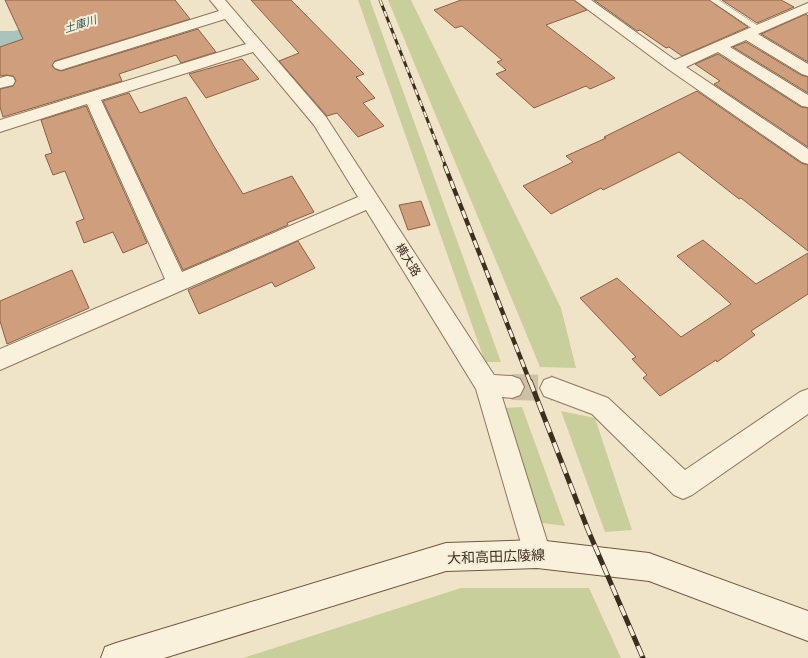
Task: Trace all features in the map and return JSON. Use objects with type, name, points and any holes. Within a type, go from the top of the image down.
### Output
[{"type":"street","points":[[582,0],[674,66],[808,158]]},
{"type":"street","points":[[61,65],[222,7]]},
{"type":"street","name":"横大路","points":[[222,7],[320,121],[487,385],[537,554]]},
{"type":"street","points":[[674,66],[752,31],[807,9]]},
{"type":"street","points":[[752,31],[808,71]]},
{"type":"street","points":[[0,126],[255,46]]},
{"type":"street","points":[[718,46],[808,102]]},
{"type":"street","points":[[92,97],[178,283]]},
{"type":"street","points":[[0,360],[370,200]]},
{"type":"street","points":[[487,385],[512,387]]},
{"type":"street","points":[[552,388],[600,406],[684,486],[808,400]]},
{"type":"street","name":"大和高田広陵線","points":[[116,658],[446,557],[537,554],[649,567],[808,626]]},
{"type":"lane","points":[[714,0],[752,31]]},
{"type":"green space","points":[[358,0],[370,0],[501,362],[485,362]]},
{"type":"green space","points":[[388,0],[411,0],[561,308],[576,368],[540,367]]},
{"type":"green space","points":[[522,407],[565,526],[542,523],[503,408]]},
{"type":"green space","points":[[561,411],[595,418],[632,530],[605,532]]},
{"type":"green space","points":[[461,588],[589,588],[621,658],[243,658]]},
{"type":"building","points":[[5,0],[175,0],[190,19],[55,61],[52,66],[61,71],[198,29],[216,52],[181,63],[176,55],[119,74],[122,81],[3,117],[0,107],[0,89],[13,86],[16,80],[13,76],[0,76],[0,47],[23,39]]},
{"type":"building","points":[[251,0],[291,0],[364,74],[356,77],[375,98],[363,103],[384,126],[358,137],[337,113],[327,116],[279,61],[299,53]]},
{"type":"building","points":[[461,0],[574,0],[587,10],[546,25],[615,78],[590,89],[586,86],[534,108],[496,74],[506,70],[497,62],[502,60],[462,26],[455,28],[434,10]]},
{"type":"building","points":[[594,0],[709,0],[748,27],[682,56],[669,47],[666,48],[640,30],[637,31]]},
{"type":"building","points":[[722,0],[781,0],[794,7],[757,23]]},
{"type":"building","points":[[806,14],[808,16],[808,62],[761,34]]},
{"type":"building","points":[[746,42],[801,75],[808,77],[808,93],[733,47]]},
{"type":"building","points":[[718,54],[801,107],[808,108],[808,147],[714,84],[720,81],[695,64]]},
{"type":"building","points":[[242,59],[259,79],[206,98],[189,74]]},
{"type":"building","points":[[697,91],[801,163],[808,165],[808,251],[741,198],[739,199],[679,152],[603,190],[601,188],[551,214],[523,186],[573,162],[566,156],[606,138],[604,137]]},
{"type":"building","points":[[129,93],[140,113],[186,97],[243,194],[292,176],[314,212],[287,223],[288,225],[183,270],[103,101]]},
{"type":"building","points":[[86,106],[147,243],[123,253],[113,232],[84,243],[76,222],[84,219],[65,171],[53,175],[45,155],[52,153],[41,120]]},
{"type":"building","points":[[421,201],[430,225],[408,230],[399,205]]},
{"type":"building","points":[[703,240],[756,284],[808,253],[808,294],[751,331],[755,335],[717,362],[716,360],[660,396],[643,378],[647,375],[632,359],[636,357],[580,298],[617,278],[681,337],[731,304],[677,256]]},
{"type":"building","points":[[298,241],[315,268],[275,287],[272,282],[199,314],[188,290]]},
{"type":"building","points":[[72,270],[89,308],[7,344],[0,321],[0,301]]},
{"type":"waterway","name":"土庫川","points":[[0,41],[15,42],[159,0]]},
{"type":"tunnel","points":[[512,387],[552,388]]},
{"type":"railway","points":[[380,0],[446,167]]},
{"type":"railway","points":[[445,166],[530,382]]},
{"type":"railway","points":[[530,381],[588,530],[643,658]]}]
